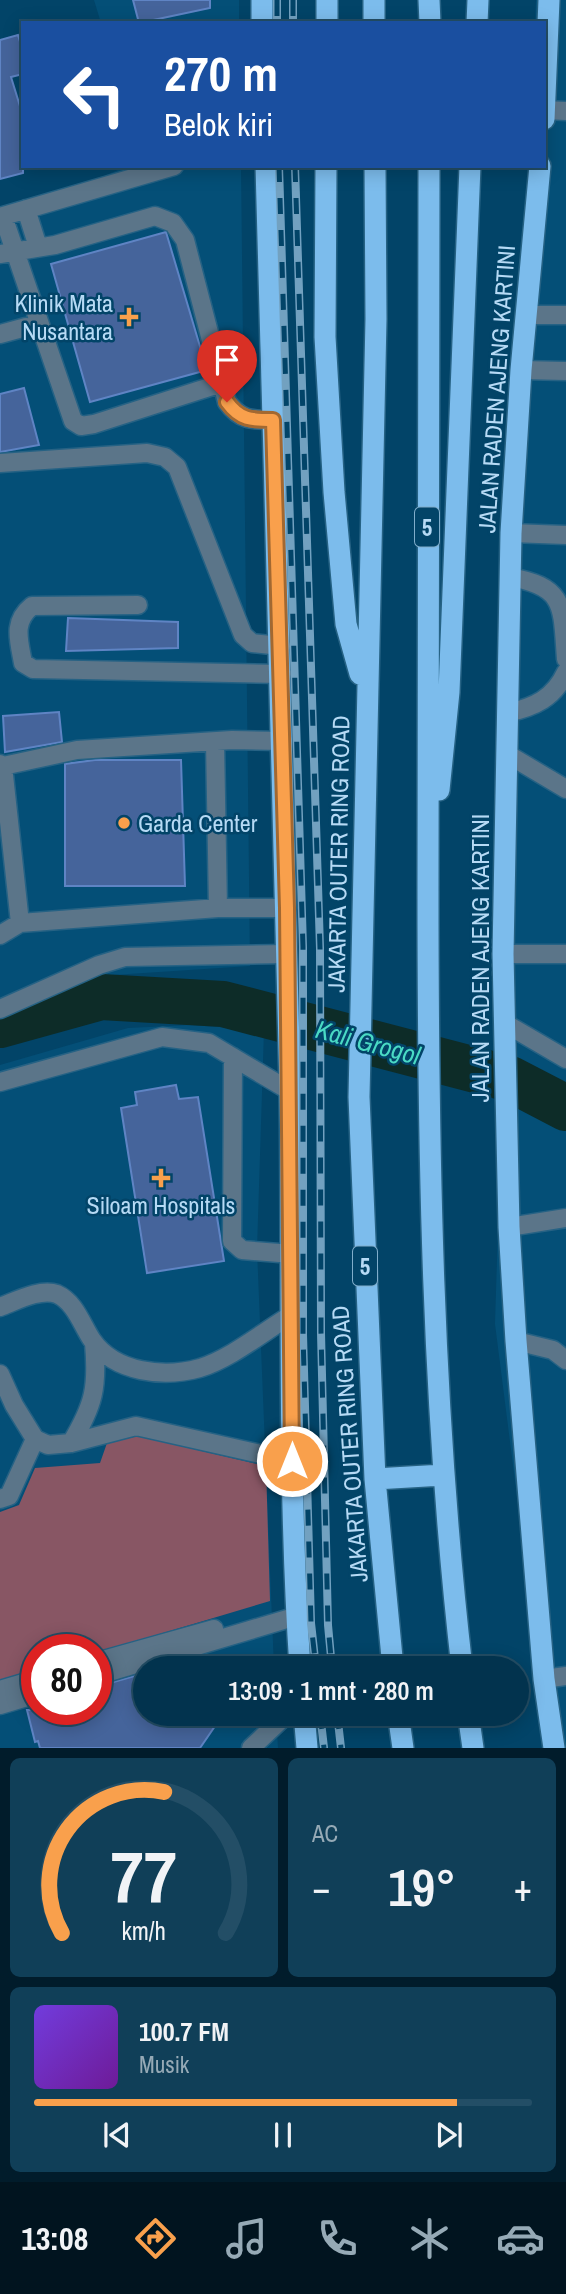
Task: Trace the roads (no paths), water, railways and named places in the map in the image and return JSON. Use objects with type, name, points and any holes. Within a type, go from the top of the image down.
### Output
[{"type":"highway","points":[[262,0],[262,21]]},
{"type":"highway","points":[[327,0],[327,21]]},
{"type":"highway","points":[[374,0],[374,21]]},
{"type":"highway","points":[[429,0],[430,21]]},
{"type":"highway","points":[[477,21],[478,0]]},
{"type":"highway","points":[[546,82],[549,0]]},
{"type":"highway","points":[[267,168],[282,674],[293,1314],[292,1461],[299,1656]]},
{"type":"highway","points":[[326,168],[324,337],[334,492],[346,624],[366,696]]},
{"type":"highway","name":"JAKARTA OUTER RING ROAD","points":[[375,168],[376,319],[366,696],[364,989],[359,1097],[375,1479],[392,1656]]},
{"type":"highway","name":"5","points":[[429,168],[428,1105],[435,1349],[443,1475],[461,1656]]},
{"type":"highway","points":[[428,889],[449,692],[470,168]]},
{"type":"highway","name":"JALAN RADEN AJENG KARTINI","points":[[540,168],[521,370],[511,533],[503,954],[509,1227],[516,1341],[544,1679],[554,1748]]},
{"type":"highway","points":[[375,1479],[443,1475]]},
{"type":"highway","points":[[304,1726],[307,1748]]},
{"type":"highway","points":[[400,1726],[403,1748]]},
{"type":"highway","points":[[470,1726],[473,1748]]},
{"type":"street","points":[[546,110],[566,111]]},
{"type":"street","points":[[167,168],[1,216],[7,252],[73,421],[81,426],[222,383]]},
{"type":"street","points":[[26,209],[38,247]]},
{"type":"street","points":[[7,252],[55,245],[155,216],[173,223],[185,240],[227,402],[237,415],[249,420],[273,420]]},
{"type":"street","points":[[526,315],[566,315]]},
{"type":"street","points":[[0,334],[26,327]]},
{"type":"street","points":[[521,370],[566,371]]},
{"type":"street","points":[[0,463],[146,453],[165,457],[177,467],[243,635],[253,643],[281,646]]},
{"type":"street","points":[[511,533],[566,535]]},
{"type":"street","points":[[510,577],[538,582],[554,593],[563,612],[566,659]]},
{"type":"street","points":[[138,605],[32,606],[20,615],[17,627],[23,663],[33,669],[282,674]]},
{"type":"street","points":[[508,713],[533,707],[558,689],[566,672]]},
{"type":"street","points":[[20,923],[2,765],[77,750],[283,741]]},
{"type":"street","points":[[215,743],[218,908]]},
{"type":"street","points":[[507,754],[566,789]]},
{"type":"street","points":[[0,934],[20,923],[218,908],[287,908]]},
{"type":"street","points":[[503,954],[566,954]]},
{"type":"street","points":[[0,1009],[99,965],[125,957],[287,960]]},
{"type":"street","points":[[506,1033],[566,1059]]},
{"type":"street","points":[[0,1082],[162,1037],[209,1043],[290,1091]]},
{"type":"street","points":[[233,1058],[232,1241],[242,1250],[292,1254]]},
{"type":"street","points":[[509,1227],[566,1218]]},
{"type":"street","points":[[0,1307],[43,1292],[57,1295],[73,1307],[94,1343],[117,1363],[160,1374],[201,1367],[293,1314]]},
{"type":"street","points":[[516,1341],[553,1350],[566,1360]]},
{"type":"street","points":[[71,1443],[90,1413],[97,1381],[94,1343]]},
{"type":"street","points":[[0,1374],[14,1405],[35,1439],[48,1445],[71,1443],[136,1426],[292,1461]]},
{"type":"street","points":[[0,1499],[9,1496],[35,1439]]},
{"type":"street","points":[[112,1658],[296,1611]]},
{"type":"street","points":[[112,1671],[296,1611]]},
{"type":"street","points":[[544,1679],[566,1676]]},
{"type":"street","points":[[0,1690],[21,1684]]},
{"type":"street","points":[[0,1705],[21,1699]]},
{"type":"street","points":[[251,1748],[274,1726]]},
{"type":"waterway","name":"Kali Grogol","points":[[0,1025],[101,997],[223,1004],[510,1079],[566,1108]]},
{"type":"railway","points":[[277,0],[277,21]]},
{"type":"railway","points":[[293,0],[293,21]]},
{"type":"railway","points":[[279,168],[303,947],[303,1334],[311,1623],[315,1656]]},
{"type":"railway","points":[[295,168],[320,948],[321,1333],[331,1656]]},
{"type":"railway","points":[[321,1726],[324,1748]]},
{"type":"railway","points":[[338,1726],[341,1748]]},
{"type":"place","name":"Klinik Mata Nusantara","points":[[129,317]]},
{"type":"place","name":"Garda Center","points":[[124,823]]},
{"type":"place","name":"Siloam Hospitals","points":[[161,1178]]}]
